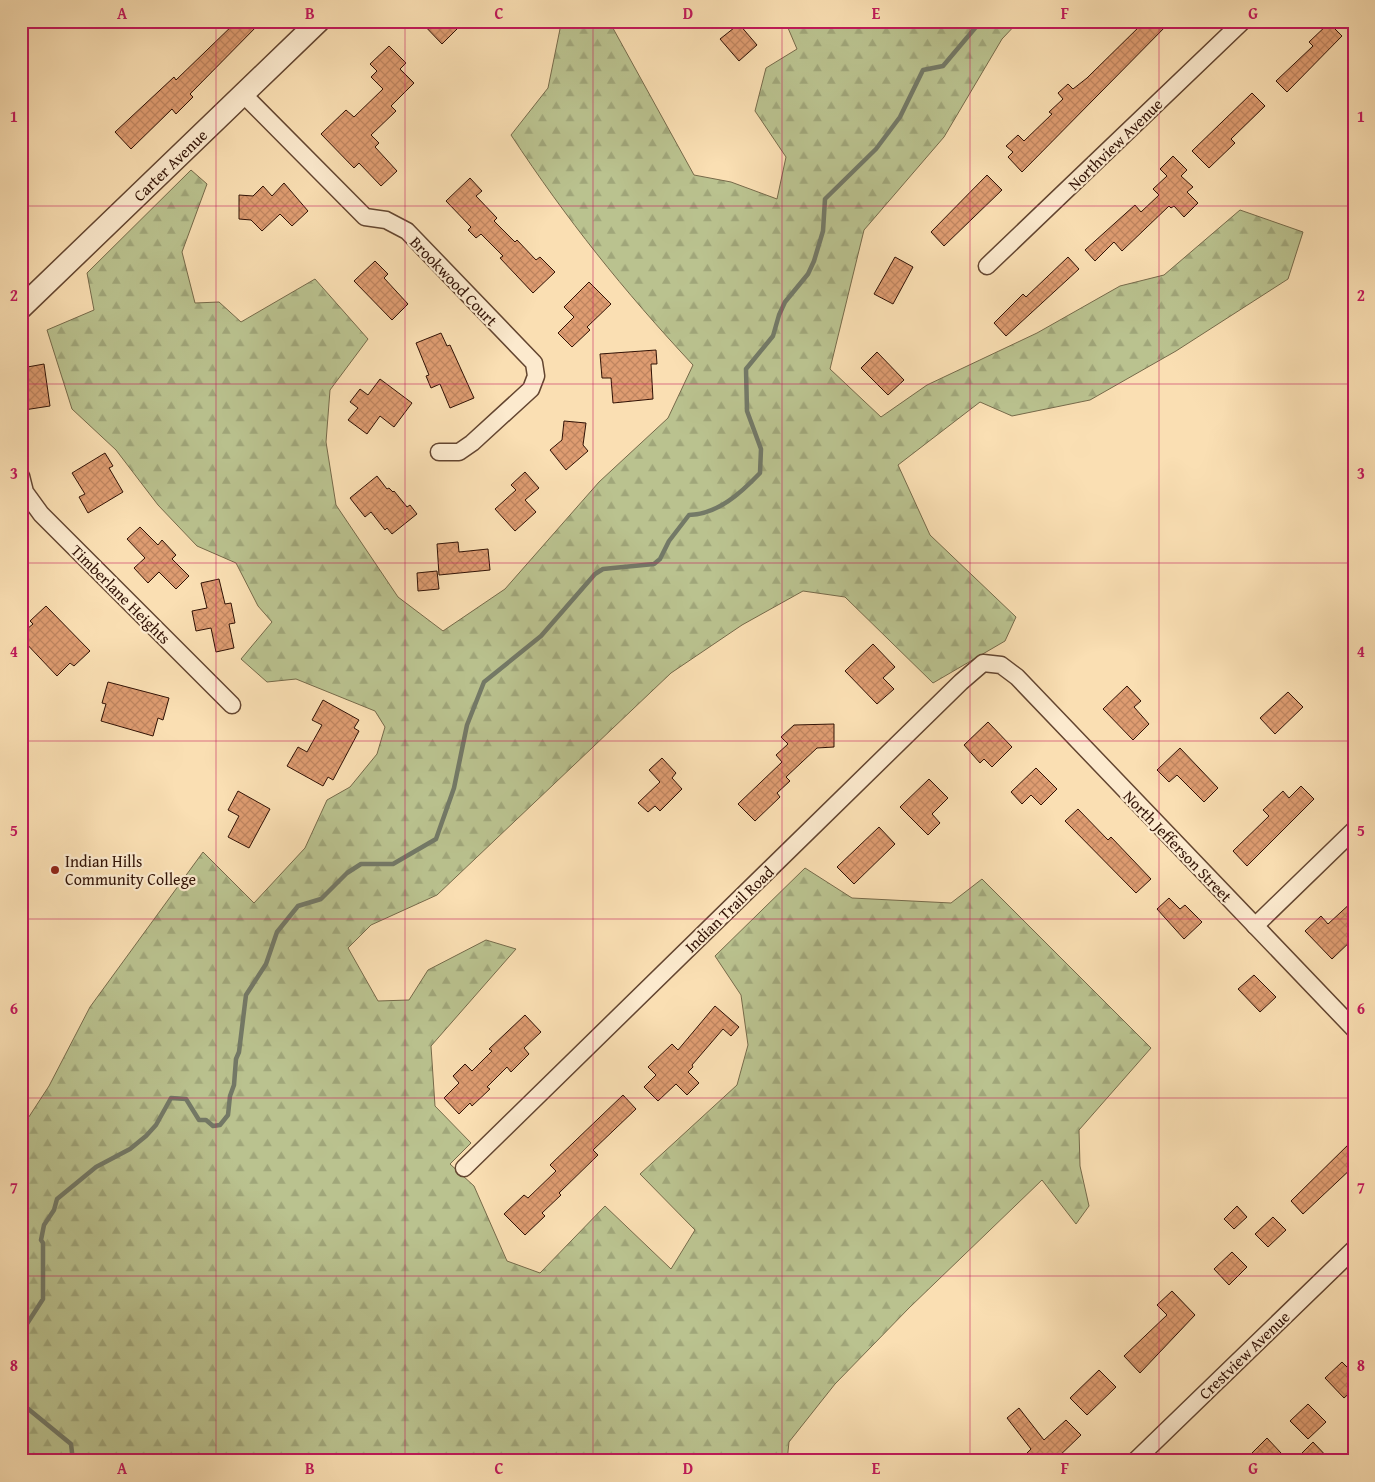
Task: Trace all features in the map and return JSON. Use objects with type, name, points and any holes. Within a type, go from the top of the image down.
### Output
[{"type":"street","name":"Carter Avenue","points":[[21,308],[319,21]]},
{"type":"street","name":"Northview Avenue","points":[[987,266],[1243,21]]},
{"type":"street","name":"Brookwood Court","points":[[243,94],[365,218],[386,220],[407,231],[534,363],[536,376],[531,389],[472,443],[458,452],[439,452]]},
{"type":"street","name":"Timberlane Heights","points":[[21,476],[25,492],[42,514],[232,705]]},
{"type":"street","name":"Indian Trail Road","points":[[464,1168],[961,682],[983,663],[1001,665]]},
{"type":"street","name":"North Jefferson Street","points":[[1001,665],[1017,677],[1354,1029]]},
{"type":"street","points":[[1254,926],[1354,830]]},
{"type":"street","name":"Crestview Avenue","points":[[1135,1461],[1354,1249]]},
{"type":"green space","points":[[567,21],[609,21],[694,175],[731,182],[777,199],[786,157],[755,111],[766,68],[797,49],[785,21],[951,21],[959,29],[966,21],[1019,21],[1002,39],[944,137],[864,230],[830,369],[881,417],[927,385],[1037,333],[1120,286],[1164,275],[1240,210],[1303,232],[1288,279],[1176,351],[1090,400],[1012,416],[980,402],[898,465],[930,535],[1016,617],[1005,641],[933,683],[845,597],[803,591],[742,625],[671,673],[437,895],[371,925],[348,948],[378,1001],[409,1000],[428,970],[486,940],[516,949],[431,1046],[435,1106],[471,1143],[450,1164],[474,1186],[507,1261],[540,1273],[605,1206],[671,1269],[695,1230],[640,1174],[737,1085],[748,1045],[741,995],[715,956],[805,868],[852,898],[951,903],[982,879],[1151,1048],[1079,1130],[1080,1166],[1089,1206],[1076,1224],[1042,1180],[909,1308],[835,1384],[789,1442],[787,1461],[21,1461],[21,1129],[49,1086],[90,1007],[203,852],[254,903],[305,848],[327,800],[350,787],[377,754],[385,727],[375,711],[296,679],[267,682],[241,659],[272,622],[258,606],[236,563],[197,546],[158,505],[116,450],[72,409],[47,330],[94,310],[87,273],[191,170],[207,184],[182,252],[195,303],[219,302],[241,322],[315,279],[368,339],[330,390],[326,442],[336,505],[398,597],[443,631],[505,589],[599,482],[668,418],[693,365],[619,282],[553,196],[511,135],[548,88],[560,29]]},
{"type":"building","points":[[237,21],[262,21],[190,94],[193,97],[176,114],[172,109],[131,149],[115,132],[174,77],[176,80]]},
{"type":"building","points":[[420,21],[465,21],[442,44]]},
{"type":"building","points":[[1145,21],[1171,21],[1022,172],[1008,157],[1013,152],[1006,146],[1018,135],[1024,141],[1052,114],[1049,112],[1063,99],[1058,93],[1068,84],[1073,89],[1087,78]]},
{"type":"building","points":[[1329,23],[1342,36],[1287,92],[1276,81],[1313,46],[1309,42]]},
{"type":"building","points":[[739,24],[757,45],[739,61],[720,39]]},
{"type":"building","points":[[389,46],[406,63],[400,69],[414,83],[391,106],[396,111],[371,135],[379,143],[375,147],[397,171],[381,186],[359,163],[354,168],[321,134],[346,110],[354,117],[383,89],[371,77],[377,71],[370,64]]},
{"type":"building","points":[[1252,93],[1265,106],[1231,139],[1235,143],[1209,168],[1192,151]]},
{"type":"building","points":[[1173,156],[1187,170],[1181,176],[1193,187],[1187,192],[1198,203],[1184,217],[1174,206],[1171,208],[1169,206],[1122,251],[1114,242],[1095,261],[1085,250],[1135,205],[1141,212],[1159,195],[1153,189],[1167,176],[1160,169]]},
{"type":"building","points":[[987,175],[1002,190],[944,246],[931,232]]},
{"type":"building","points":[[470,178],[482,191],[476,196],[497,218],[494,221],[515,242],[517,240],[536,260],[540,257],[555,272],[533,293],[500,258],[503,256],[481,234],[476,238],[468,230],[471,227],[446,201]]},
{"type":"building","points":[[284,183],[308,211],[292,226],[280,214],[262,231],[251,220],[239,219],[239,195],[253,196],[263,186],[272,196]]},
{"type":"building","points":[[895,257],[913,267],[893,304],[874,294]]},
{"type":"building","points":[[1068,257],[1079,269],[1006,336],[994,323],[1023,294],[1026,297]]},
{"type":"building","points":[[375,261],[388,274],[384,278],[408,304],[392,320],[354,281]]},
{"type":"building","points":[[589,282],[611,304],[587,327],[590,330],[572,347],[558,333],[574,317],[564,307]]},
{"type":"building","points":[[441,333],[447,346],[450,345],[474,398],[450,408],[440,384],[431,388],[426,376],[429,375],[416,343]]},
{"type":"building","points":[[656,350],[657,364],[651,364],[653,399],[613,403],[611,378],[602,378],[600,354]]},
{"type":"building","points":[[877,352],[904,380],[888,395],[861,368]]},
{"type":"building","points":[[44,364],[50,406],[24,410],[21,391],[26,390],[22,368]]},
{"type":"building","points":[[380,379],[412,403],[394,427],[380,416],[367,434],[348,420],[358,408],[350,402],[360,389],[368,395]]},
{"type":"building","points":[[564,421],[586,423],[583,445],[588,451],[566,470],[550,450],[562,440]]},
{"type":"building","points":[[105,453],[113,466],[109,468],[123,492],[88,513],[79,497],[85,494],[72,473]]},
{"type":"building","points":[[525,472],[539,488],[525,500],[536,512],[515,531],[495,509],[516,490],[511,485]]},
{"type":"building","points":[[377,476],[387,489],[389,488],[394,491],[407,507],[410,505],[417,514],[392,534],[387,528],[385,530],[371,512],[365,517],[350,498]]},
{"type":"building","points":[[140,527],[158,545],[162,540],[176,555],[172,559],[189,576],[176,589],[159,572],[148,583],[134,568],[145,558],[127,539]]},
{"type":"building","points":[[458,542],[459,552],[488,549],[490,570],[439,575],[437,544]]},
{"type":"building","points":[[437,571],[439,589],[418,591],[417,573]]},
{"type":"building","points":[[219,579],[225,604],[231,603],[235,623],[229,624],[234,648],[216,652],[211,628],[196,631],[192,611],[207,608],[201,583]]},
{"type":"building","points":[[46,606],[90,651],[74,666],[70,663],[57,676],[21,638],[21,634],[33,624],[30,621]]},
{"type":"building","points":[[873,644],[895,667],[883,678],[894,689],[877,704],[845,671]]},
{"type":"building","points":[[108,682],[169,698],[163,720],[158,718],[153,736],[101,721],[106,704],[102,703]]},
{"type":"building","points":[[1127,686],[1141,701],[1134,707],[1149,724],[1133,740],[1103,709]]},
{"type":"building","points":[[1288,692],[1303,707],[1275,734],[1260,718]]},
{"type":"building","points":[[323,700],[359,720],[354,728],[359,731],[333,780],[328,777],[323,786],[287,766],[298,747],[307,752],[322,725],[312,720]]},
{"type":"building","points":[[988,722],[1012,747],[992,767],[984,759],[980,763],[964,745]]},
{"type":"building","points":[[834,724],[834,747],[817,748],[786,777],[790,781],[777,793],[780,797],[755,821],[738,804],[782,762],[776,755],[788,744],[781,737],[794,725]]},
{"type":"building","points":[[1180,748],[1218,788],[1204,802],[1177,775],[1169,782],[1157,770]]},
{"type":"building","points":[[662,758],[676,773],[672,778],[682,789],[660,811],[655,806],[648,812],[638,803],[660,782],[649,770]]},
{"type":"building","points":[[1036,768],[1057,789],[1041,805],[1031,795],[1022,804],[1011,792]]},
{"type":"building","points":[[929,779],[948,798],[932,814],[940,823],[928,835],[900,807]]},
{"type":"building","points":[[1301,786],[1314,799],[1247,866],[1233,851],[1269,816],[1263,810],[1283,791],[1289,798]]},
{"type":"building","points":[[238,791],[270,809],[249,848],[228,837],[239,816],[228,810]]},
{"type":"building","points":[[1078,809],[1108,840],[1111,837],[1151,879],[1136,893],[1065,821]]},
{"type":"building","points":[[879,827],[895,844],[854,884],[837,867]]},
{"type":"building","points":[[1169,898],[1180,909],[1185,905],[1202,922],[1184,939],[1157,909]]},
{"type":"building","points":[[1354,900],[1354,938],[1332,959],[1305,931],[1321,916],[1328,924]]},
{"type":"building","points":[[1254,975],[1276,997],[1260,1012],[1238,989]]},
{"type":"building","points":[[715,1006],[739,1027],[731,1036],[723,1029],[692,1065],[693,1067],[688,1072],[699,1083],[687,1095],[676,1084],[658,1101],[644,1087],[656,1075],[648,1067],[672,1044],[678,1050]]},
{"type":"building","points":[[525,1015],[541,1032],[524,1048],[529,1054],[511,1072],[507,1067],[487,1087],[490,1089],[472,1106],[470,1103],[459,1114],[444,1098],[459,1083],[453,1076],[465,1064],[472,1071],[492,1051],[489,1049]]},
{"type":"building","points":[[623,1095],[636,1109],[593,1150],[598,1155],[559,1193],[561,1195],[542,1213],[545,1216],[525,1235],[504,1214],[524,1195],[528,1198],[556,1171],[550,1165]]},
{"type":"building","points":[[1354,1139],[1354,1166],[1303,1214],[1291,1201]]},
{"type":"building","points":[[1237,1206],[1247,1217],[1234,1229],[1224,1219]]},
{"type":"building","points":[[1273,1217],[1286,1230],[1268,1247],[1255,1234]]},
{"type":"building","points":[[1232,1252],[1247,1267],[1229,1285],[1214,1269]]},
{"type":"building","points":[[1172,1291],[1195,1315],[1140,1373],[1124,1356],[1167,1315],[1157,1305]]},
{"type":"building","points":[[1342,1362],[1354,1374],[1354,1389],[1344,1398],[1325,1378]]},
{"type":"building","points":[[1099,1370],[1116,1387],[1087,1415],[1070,1398]]},
{"type":"building","points":[[1308,1404],[1326,1422],[1308,1439],[1290,1421]]},
{"type":"building","points":[[1019,1408],[1044,1440],[1066,1420],[1081,1435],[1054,1461],[1019,1461],[1031,1449],[1007,1418]]},
{"type":"building","points":[[1267,1438],[1281,1453],[1273,1461],[1244,1461]]},
{"type":"building","points":[[1313,1442],[1331,1461],[1306,1461],[1300,1455]]},
{"type":"waterway","points":[[21,1333],[43,1299],[43,1243],[41,1240],[44,1225],[54,1210],[57,1199],[96,1167],[130,1149],[146,1136],[156,1125],[171,1098],[186,1099],[199,1120],[206,1120],[213,1126],[220,1125],[228,1115],[230,1096],[234,1085],[236,1059],[239,1052],[246,995],[266,964],[277,932],[298,906],[321,899],[347,873],[361,864],[393,864],[436,839],[454,788],[467,725],[484,682],[541,636],[595,574],[603,569],[654,564],[660,559],[669,541],[689,515],[700,514],[719,507],[737,495],[760,473],[761,449],[747,411],[746,369],[773,336],[785,302],[808,274],[823,231],[825,199],[876,149],[900,117],[923,70],[943,66],[981,21]]},
{"type":"waterway","points":[[21,1403],[71,1444],[73,1461]]},
{"type":"place","name":"Indian Hills Community College","points":[[55,870]]}]
